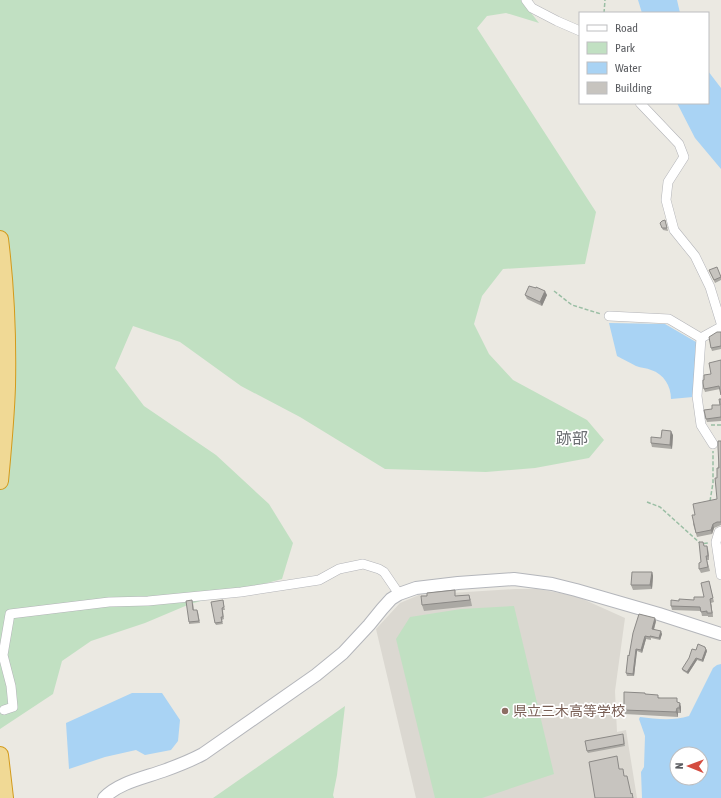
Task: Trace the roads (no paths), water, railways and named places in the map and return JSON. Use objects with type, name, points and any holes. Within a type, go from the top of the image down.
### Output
[{"type":"highway","points":[[0,239],[6,290],[7,330],[7,387],[0,481]]},
{"type":"highway","points":[[0,755],[5,798]]},
{"type":"street","points":[[526,0],[532,8],[579,31]]},
{"type":"street","points":[[641,104],[679,144],[684,157],[668,182],[666,200],[674,230],[695,256],[710,287],[721,323]]},
{"type":"street","points":[[609,316],[669,319],[701,338]]},
{"type":"street","points":[[701,338],[721,326]]},
{"type":"street","points":[[701,338],[697,396],[701,425],[713,444]]},
{"type":"street","points":[[721,531],[718,532],[716,542],[721,575]]},
{"type":"street","points":[[4,710],[13,707],[11,686],[3,655],[10,614],[109,602],[148,602],[240,592],[319,580],[339,569],[363,564],[384,572],[399,594]]},
{"type":"street","points":[[104,798],[119,786],[183,764],[203,754],[316,675],[343,653],[391,599],[399,594],[416,588],[434,585],[514,579],[552,584],[659,614],[721,634]]},
{"type":"water","points":[[638,0],[677,0],[680,12],[642,12]]},
{"type":"water","points":[[709,72],[721,88],[721,169],[695,138],[678,104],[709,104]]},
{"type":"water","points":[[609,323],[665,324],[696,342],[693,397],[671,399],[668,385],[660,374],[649,369],[636,366],[617,356]]},
{"type":"water","points":[[721,664],[721,798],[642,798],[641,772],[644,767],[645,736],[639,719],[640,717],[671,719],[689,716],[713,668]]},
{"type":"water","points":[[132,693],[162,693],[180,720],[178,741],[171,750],[145,755],[136,750],[105,757],[69,769],[66,723]]},
{"type":"place","name":"県立三木高等学校","points":[[505,711]]},
{"type":"district","name":"跡部","points":[[572,438]]}]
